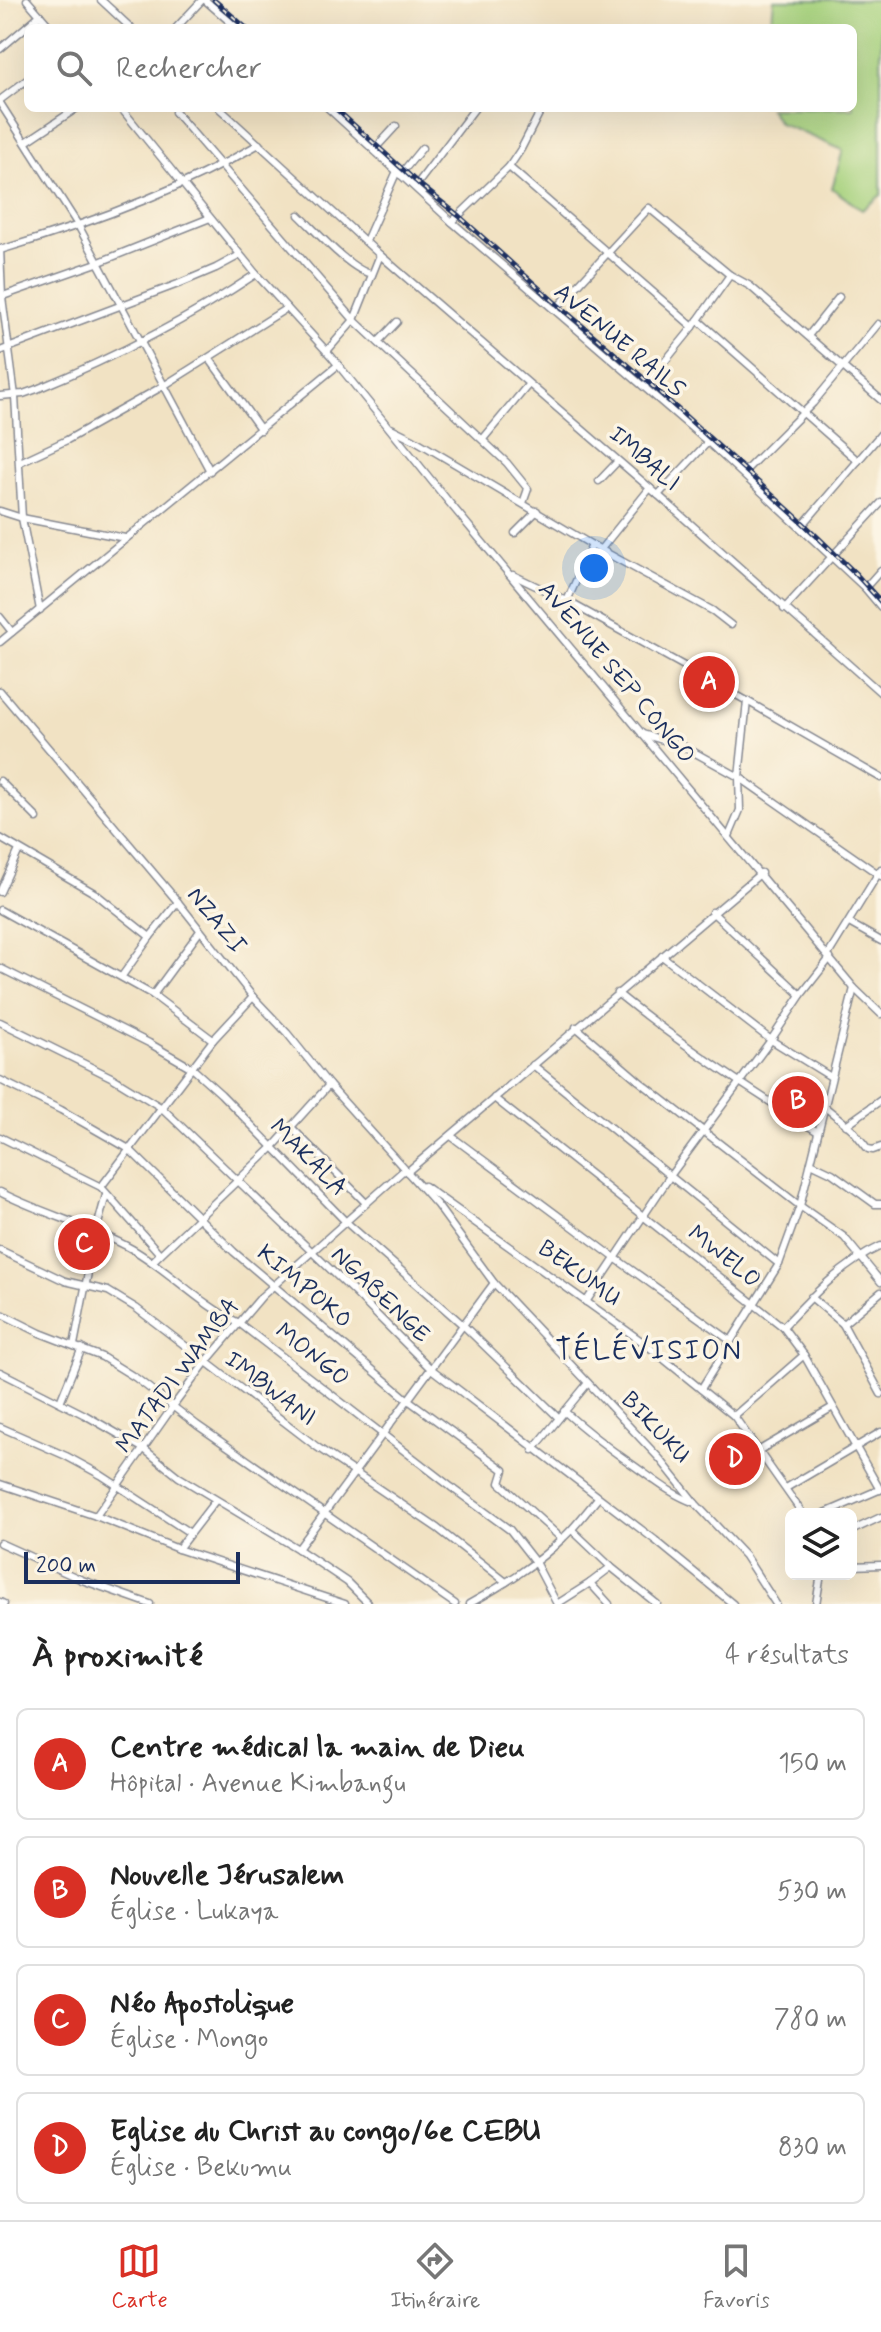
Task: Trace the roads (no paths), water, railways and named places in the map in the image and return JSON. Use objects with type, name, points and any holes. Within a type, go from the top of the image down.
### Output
[{"type":"street","points":[[27,0],[48,24]]},
{"type":"street","points":[[101,0],[127,24]]},
{"type":"street","points":[[180,24],[203,0],[232,24]]},
{"type":"street","points":[[29,24],[40,15]]},
{"type":"street","points":[[0,49],[24,29]]},
{"type":"street","points":[[24,82],[0,101],[78,225],[210,471]]},
{"type":"street","points":[[26,142],[71,112]]},
{"type":"street","name":"AVENUE SEP CONGO","points":[[124,112],[256,274],[327,351],[854,988],[881,1014]]},
{"type":"street","points":[[175,112],[354,320],[507,463],[528,489],[523,503]]},
{"type":"street","points":[[223,112],[366,241],[398,173],[422,148]]},
{"type":"street","name":"AVENUE RAILS","points":[[332,112],[452,222],[743,473],[865,588],[881,607]]},
{"type":"street","points":[[415,187],[472,112]]},
{"type":"street","points":[[452,222],[509,167],[540,112]]},
{"type":"street","points":[[374,150],[396,126]]},
{"type":"street","points":[[40,610],[22,518],[15,396],[4,350],[0,249],[78,225],[183,184],[259,144]]},
{"type":"street","points":[[509,167],[693,327]]},
{"type":"street","points":[[555,310],[649,208],[730,275],[750,286],[881,400]]},
{"type":"street","points":[[299,215],[350,262],[372,274]]},
{"type":"street","points":[[1,297],[210,218]]},
{"type":"street","name":"IMBALI","points":[[366,241],[881,693]]},
{"type":"street","points":[[4,350],[216,268],[240,255]]},
{"type":"street","points":[[327,351],[354,320],[380,255]]},
{"type":"street","points":[[0,396],[15,396],[63,379],[142,342],[194,315],[256,274]]},
{"type":"street","points":[[645,386],[730,275]]},
{"type":"street","points":[[808,336],[839,297]]},
{"type":"street","points":[[20,462],[67,440],[165,385],[287,308]]},
{"type":"street","points":[[698,320],[858,461]]},
{"type":"street","points":[[378,342],[397,322]]},
{"type":"street","points":[[743,473],[802,414],[878,324]]},
{"type":"street","points":[[209,358],[261,430]]},
{"type":"street","points":[[0,642],[338,365]]},
{"type":"street","points":[[483,439],[528,385]]},
{"type":"street","points":[[388,426],[592,545],[713,611],[731,625]]},
{"type":"street","points":[[801,527],[881,434]]},
{"type":"street","points":[[658,495],[708,442]]},
{"type":"street","points":[[599,481],[618,461]]},
{"type":"street","points":[[601,549],[650,488]]},
{"type":"street","points":[[784,609],[881,503]]},
{"type":"street","points":[[0,511],[126,538]]},
{"type":"street","points":[[515,533],[537,511]]},
{"type":"street","points":[[567,601],[592,545]]},
{"type":"street","points":[[865,588],[881,570]]},
{"type":"street","points":[[510,573],[567,601],[881,778]]},
{"type":"street","points":[[0,617],[12,632]]},
{"type":"street","name":"NZAZI","points":[[0,691],[178,902],[253,997],[405,1171]]},
{"type":"street","points":[[729,836],[740,810],[739,777],[747,701]]},
{"type":"street","points":[[586,1302],[670,1176],[829,956],[880,873],[739,777],[681,745],[642,734]]},
{"type":"street","points":[[0,781],[37,818]]},
{"type":"street","points":[[0,838],[96,894],[150,937]]},
{"type":"street","points":[[0,892],[19,850]]},
{"type":"street","name":"MATADI WAMBA","points":[[96,1516],[206,1362],[274,1284],[366,1203],[451,1136],[761,873]]},
{"type":"street","points":[[122,976],[178,902]]},
{"type":"street","points":[[0,910],[122,976],[213,1040]]},
{"type":"street","points":[[712,912],[801,995]]},
{"type":"street","points":[[849,923],[881,941]]},
{"type":"street","points":[[153,995],[200,931]]},
{"type":"street","points":[[662,956],[771,1040],[831,1077]]},
{"type":"street","name":"MAKALA","points":[[0,968],[192,1068],[346,1222],[562,1414],[660,1486],[695,1503]]},
{"type":"street","points":[[701,1389],[779,1264],[800,1206],[854,988]]},
{"type":"street","points":[[617,993],[653,1023],[738,1083],[818,1132]]},
{"type":"street","points":[[101,1187],[213,1040],[253,997]]},
{"type":"street","name":"NGABENGE","points":[[0,1022],[113,1078],[162,1108],[430,1368],[733,1604]]},
{"type":"street","points":[[576,1027],[639,1081],[844,1237],[881,1282]]},
{"type":"street","points":[[533,1065],[779,1264]]},
{"type":"street","name":"KIMPOKO","points":[[0,1080],[129,1149],[234,1252],[407,1399],[504,1470],[500,1483],[562,1539]]},
{"type":"street","points":[[152,1262],[272,1148],[329,1085]]},
{"type":"street","name":"MWELO","points":[[494,1098],[783,1327],[804,1355],[881,1489]]},
{"type":"street","points":[[846,1125],[881,1100]]},
{"type":"street","points":[[825,1107],[868,1149],[881,1147]]},
{"type":"street","points":[[291,1127],[366,1203]]},
{"type":"street","points":[[451,1136],[731,1341]]},
{"type":"street","points":[[0,1137],[101,1187],[160,1254]]},
{"type":"street","points":[[811,1163],[832,1173],[875,1204],[881,1204]]},
{"type":"street","name":"BIKUKU","points":[[405,1171],[437,1205],[494,1283],[660,1459],[695,1503],[745,1556],[776,1604]]},
{"type":"street","name":"BEKUMU","points":[[418,1182],[644,1343],[734,1416],[799,1508]]},
{"type":"street","name":"MONGO","points":[[0,1192],[119,1242],[152,1262],[223,1316],[239,1323],[510,1530],[535,1562],[557,1604]]},
{"type":"street","points":[[60,1402],[78,1347],[96,1231],[106,1195]]},
{"type":"street","points":[[783,1327],[811,1297],[860,1256],[881,1246]]},
{"type":"street","name":"IMBWANI","points":[[0,1250],[46,1273],[108,1291],[136,1308],[353,1473],[437,1528],[506,1582]]},
{"type":"street","points":[[298,1549],[494,1283]]},
{"type":"street","points":[[843,1324],[881,1292]]},
{"type":"street","points":[[811,1297],[843,1324],[881,1394]]},
{"type":"street","points":[[0,1313],[40,1333],[102,1357],[455,1604]]},
{"type":"street","points":[[734,1416],[804,1355]]},
{"type":"street","points":[[0,1372],[144,1449],[215,1501],[298,1549],[356,1589],[369,1604]]},
{"type":"street","points":[[533,1450],[588,1383]]},
{"type":"street","points":[[758,1451],[833,1407]]},
{"type":"street","points":[[0,1427],[66,1456],[190,1533]]},
{"type":"street","points":[[786,1488],[881,1432]]},
{"type":"street","points":[[0,1484],[96,1516],[321,1600],[345,1604]]},
{"type":"street","points":[[837,1508],[881,1489]]},
{"type":"street","points":[[469,1604],[535,1562],[572,1530],[598,1498]]},
{"type":"street","points":[[178,1549],[215,1501]]},
{"type":"street","points":[[857,1528],[881,1517]]},
{"type":"street","points":[[572,1530],[657,1604]]},
{"type":"street","points":[[0,1543],[82,1580],[150,1604]]},
{"type":"street","points":[[857,1566],[881,1565]]},
{"type":"street","points":[[557,1604],[611,1567]]},
{"type":"street","points":[[816,1604],[820,1580]]},
{"type":"street","points":[[590,1583],[609,1604]]},
{"type":"railway","points":[[214,0],[241,24]]},
{"type":"railway","points":[[339,112],[649,383],[803,523],[881,602]]},
{"type":"place","name":"Centre médical la main de Dieu","points":[[709,682]]},
{"type":"place","name":"Nouvelle Jérusalem","points":[[798,1102]]},
{"type":"place","name":"Néo Apostolique","points":[[84,1244]]},
{"type":"place","name":"Eglise du Christ au congo/6e CEBU","points":[[735,1459]]},
{"type":"district","name":"TÉLÉVISION","points":[[649,1351]]}]
